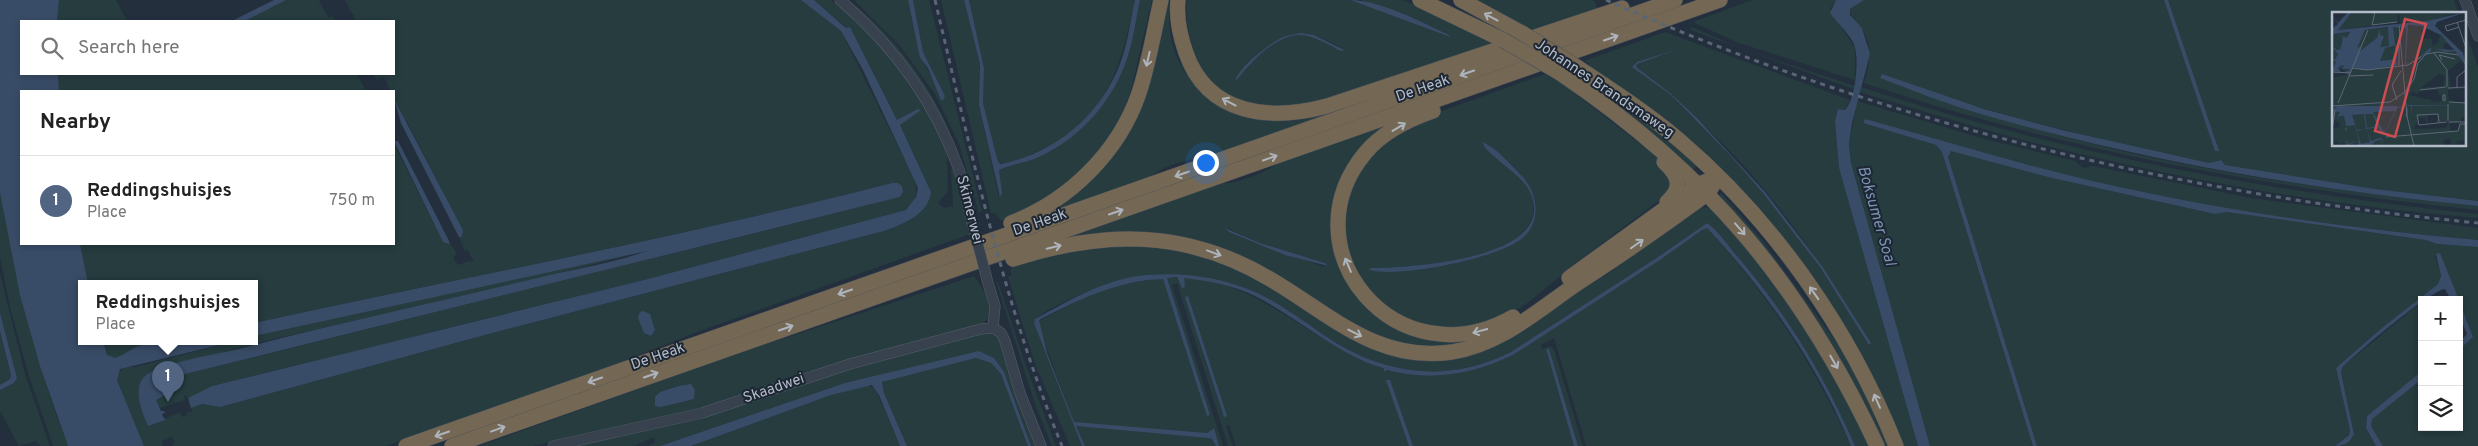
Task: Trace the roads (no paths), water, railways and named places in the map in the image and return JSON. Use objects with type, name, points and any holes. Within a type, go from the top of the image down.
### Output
[{"type":"highway","points":[[1178,0],[1179,25],[1184,47],[1202,83],[1221,98],[1237,107],[1257,112],[1282,114],[1327,106],[1650,0]]},
{"type":"highway","name":"Johannes Brandsmaweg","points":[[1420,0],[1503,40],[1560,73],[1616,112],[1704,189],[1762,255],[1797,302],[1842,375],[1877,446]]},
{"type":"highway","name":"Johannes Brandsmaweg","points":[[1460,0],[1522,33],[1634,105],[1678,139],[1718,177],[1757,219],[1815,295],[1858,363],[1896,446]]},
{"type":"highway","name":"De Heak","points":[[452,446],[894,282],[1675,0]]},
{"type":"highway","name":"De Heak","points":[[406,446],[1540,63],[1720,0]]},
{"type":"highway","points":[[894,282],[928,255],[1025,218],[1046,207],[1070,190],[1099,162],[1122,129],[1138,95],[1159,4]]},
{"type":"highway","points":[[1540,63],[1521,78],[1412,120],[1392,131],[1367,151],[1349,179],[1340,211],[1342,251],[1348,269],[1362,292],[1383,313],[1413,330],[1449,336],[1484,330],[1514,317],[1655,216],[1704,189]]},
{"type":"highway","points":[[1650,140],[1657,155],[1674,172],[1678,183],[1675,194],[1655,216]]},
{"type":"highway","points":[[894,282],[927,287],[1029,253],[1077,242],[1126,237],[1155,239],[1208,251],[1232,260],[1270,279],[1344,328],[1384,346],[1418,354],[1454,352],[1481,344],[1505,333],[1597,272],[1718,177]]},
{"type":"street","name":"Skimerwei","points":[[840,0],[878,36],[906,68],[922,91],[943,132],[959,170],[995,306],[993,328]]},
{"type":"street","points":[[2465,0],[2478,36]]},
{"type":"street","points":[[993,328],[1001,333],[1005,341],[1020,393],[1041,446]]},
{"type":"street","name":"Skaadwei","points":[[553,446],[702,413],[850,364],[981,329],[993,328]]},
{"type":"water","points":[[0,0],[59,0],[57,20],[20,20],[20,75],[58,75],[59,90],[20,90],[20,245],[80,245],[87,280],[78,280],[78,345],[104,345],[107,355],[115,358],[143,345],[219,345],[120,369],[117,380],[144,446],[68,446],[40,366],[20,295],[0,193]]},
{"type":"water","points":[[274,0],[286,0],[247,20],[234,20]]},
{"type":"water","points":[[801,0],[814,0],[846,28],[850,27],[897,120],[918,109],[921,110],[900,125],[931,192],[929,200],[920,213],[884,231],[496,332],[220,407],[202,404],[191,408],[188,398],[212,386],[644,280],[906,210],[916,197],[918,188],[863,70],[841,31]]},
{"type":"water","points":[[908,0],[913,0],[923,52],[945,96],[943,100],[941,100],[928,68],[920,58]]},
{"type":"water","points":[[964,0],[969,0],[984,68],[983,103],[998,162],[1001,164],[1021,159],[1040,151],[1057,141],[1088,116],[1101,100],[1120,64],[1135,0],[1140,0],[1128,56],[1114,88],[1105,102],[1082,128],[1054,149],[1034,159],[999,170],[1002,193],[1000,197],[979,105],[980,64]]},
{"type":"water","points":[[1350,0],[1362,1],[1387,8],[1426,24],[1450,37]]},
{"type":"water","points":[[1836,0],[1864,0],[1850,9],[1850,15],[1862,28],[1870,54],[1852,123],[1849,145],[1851,163],[1930,446],[1918,446],[1839,168],[1835,121],[1838,109],[1845,110],[1849,105],[1856,79],[1857,59],[1852,40],[1830,13]]},
{"type":"water","points":[[2164,0],[2168,0],[2219,151],[2215,151]]},
{"type":"water","points":[[1301,33],[1314,35],[1344,50],[1341,51],[1311,37],[1291,36],[1272,45],[1263,52],[1235,82],[1241,70],[1269,45],[1289,35]]},
{"type":"water","points":[[1678,49],[1637,64],[1636,67],[1670,93],[1697,118],[1765,192],[1822,266],[1871,343],[1869,345],[1820,267],[1763,193],[1730,155],[1671,95],[1632,67],[1637,62]]},
{"type":"water","points":[[1882,74],[1984,109],[2062,130],[2209,163],[2221,160],[2225,165],[2375,189],[2478,201],[2478,206],[2353,192],[2167,160],[1971,111],[1880,78]]},
{"type":"water","points":[[395,101],[463,230],[462,237],[459,237],[401,123]]},
{"type":"water","points":[[1865,119],[2076,177],[2176,199],[2276,216],[2377,230],[2478,240],[2478,247],[2437,244],[2426,240],[2227,212],[2215,214],[2052,178],[1951,151],[1948,157],[2037,446],[2033,446],[1942,152],[1936,145],[1863,123]]},
{"type":"water","points":[[395,141],[398,141],[449,244],[443,242]]},
{"type":"water","points":[[1482,142],[1493,148],[1509,162],[1528,183],[1532,191],[1536,209],[1532,226],[1527,233],[1520,240],[1507,247],[1469,260],[1424,269],[1383,272],[1369,270],[1371,268],[1417,266],[1447,262],[1477,255],[1504,245],[1524,231],[1534,213],[1529,190],[1518,177],[1489,152]]},
{"type":"water","points":[[892,183],[898,183],[902,186],[903,192],[900,197],[177,376],[173,380],[172,391],[156,400],[161,411],[165,413],[162,414],[165,420],[148,426],[143,414],[139,400],[141,381],[145,376],[163,367],[604,263],[647,251],[258,335],[258,322],[654,239]]},
{"type":"water","points":[[1707,223],[1719,234],[1755,278],[1804,346],[1831,395],[1855,446],[1851,446],[1823,387],[1789,331],[1750,278],[1707,228],[1513,355],[1483,367],[1436,376],[1403,374],[1387,370],[1385,372],[1383,368],[1366,362],[1333,345],[1271,305],[1247,292],[1220,284],[1184,278],[1185,287],[1182,288],[1177,277],[1167,278],[1210,415],[1207,416],[1163,279],[1146,280],[1114,287],[1068,305],[1039,320],[1047,353],[1074,422],[1207,433],[1214,428],[1219,446],[1216,446],[1212,439],[1208,438],[1076,426],[1085,446],[1082,446],[1034,323],[1035,319],[1075,298],[1118,280],[1161,274],[1188,275],[1216,279],[1266,297],[1338,344],[1380,363],[1402,369],[1424,371],[1446,371],[1467,368],[1511,352]]},
{"type":"water","points":[[1225,228],[1260,243],[1325,263],[1328,266],[1285,255],[1229,232]]},
{"type":"water","points":[[2440,253],[2457,296],[2449,296],[2445,289],[2431,296],[2423,296],[2438,284],[2441,276],[2436,254]]},
{"type":"water","points":[[1188,296],[1227,416],[1224,417],[1185,297]]},
{"type":"water","points":[[2418,300],[2418,305],[2361,350],[2342,368],[2341,373],[2354,434],[2351,440],[2335,446],[2349,435],[2350,430],[2336,368]]},
{"type":"water","points":[[643,311],[650,314],[655,330],[651,336],[644,333],[638,318],[640,312]]},
{"type":"water","points":[[2463,311],[2473,337],[2463,346],[2463,338],[2467,334],[2463,324]]},
{"type":"water","points":[[0,313],[17,378],[14,383],[0,390],[0,385],[10,379],[11,375],[0,331]]},
{"type":"water","points":[[1546,349],[1549,349],[1578,446],[1574,446]]},
{"type":"water","points":[[979,351],[994,358],[1004,372],[1031,446],[1028,446],[1001,374],[991,363],[976,358],[882,382],[884,393],[907,446],[900,446],[879,395],[872,385],[831,395],[691,446],[660,446],[845,383]]},
{"type":"water","points":[[2418,374],[2418,382],[2372,419],[2371,426],[2383,446],[2376,446],[2366,428],[2367,416]]},
{"type":"water","points":[[1386,380],[1390,380],[1413,446],[1409,446]]},
{"type":"water","points":[[691,384],[695,390],[694,399],[661,407],[655,406],[655,397],[660,392]]},
{"type":"railway","points":[[935,0],[975,170],[1005,281],[1022,337],[1062,446]]},
{"type":"railway","points":[[1606,0],[1710,43],[1816,82],[1924,117],[2033,146],[2143,172],[2254,193],[2366,210],[2478,223]]},
{"type":"place","name":"Reddingshuisjes","points":[[168,402]]},
{"type":"water label","name":"Boksumer Soal","points":[[1876,216]]}]
